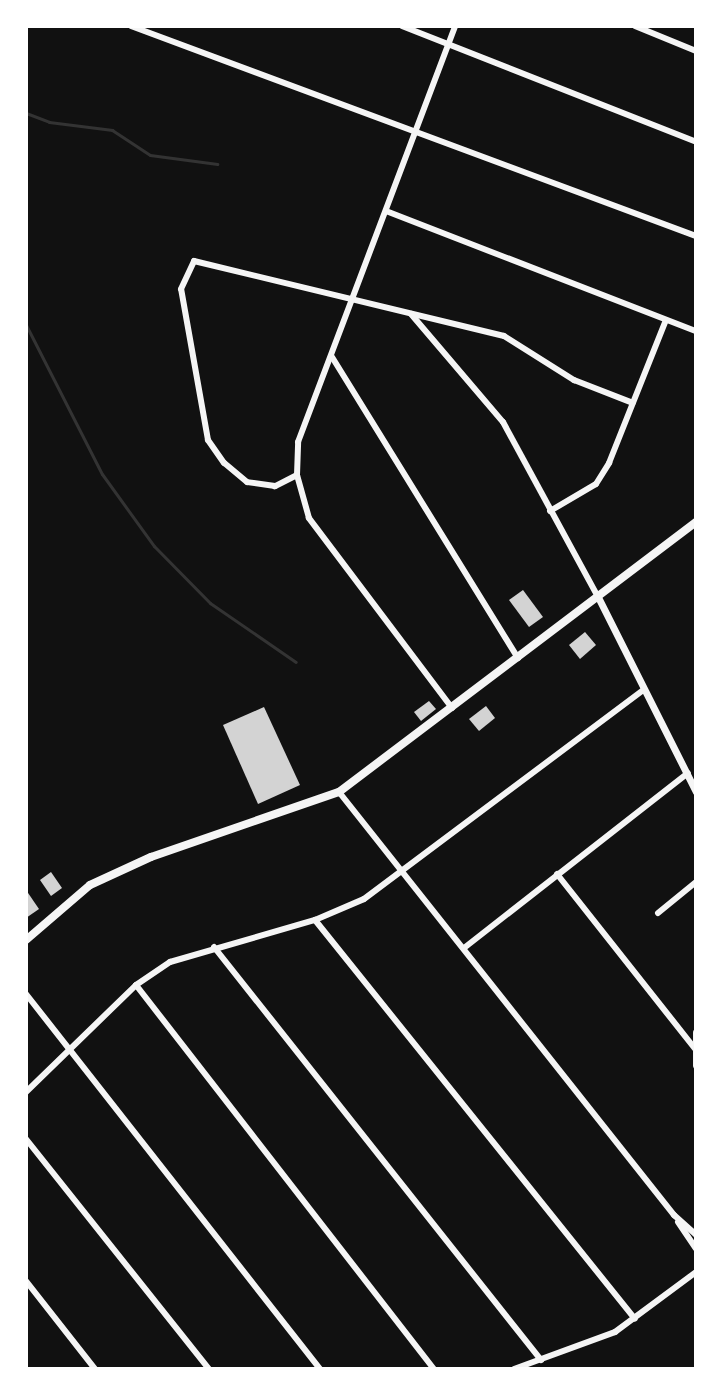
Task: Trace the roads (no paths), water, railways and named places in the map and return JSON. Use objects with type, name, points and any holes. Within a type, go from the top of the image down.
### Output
[{"type":"main road","points":[[26,940],[90,885],[151,857],[339,792],[599,599],[696,522]]},
{"type":"street","points":[[131,26],[149,29],[696,236]]},
{"type":"street","points":[[402,26],[696,142]]},
{"type":"street","points":[[452,708],[309,518],[297,475],[298,442],[455,26]]},
{"type":"street","points":[[635,26],[696,51]]},
{"type":"street","points":[[386,211],[665,322],[696,331]]},
{"type":"street","points":[[297,475],[275,486],[247,482],[224,463],[208,440],[181,289],[194,261],[504,336],[574,380],[633,403]]},
{"type":"street","points":[[411,314],[503,422],[599,599],[696,792]]},
{"type":"street","points":[[550,511],[596,484],[665,322]]},
{"type":"street","points":[[332,357],[518,658]]},
{"type":"street","points":[[26,1092],[136,985],[170,962],[315,920],[364,899],[407,872],[643,690]]},
{"type":"street","points":[[464,948],[688,773]]},
{"type":"street","points":[[339,792],[407,872],[674,1215],[696,1249]]},
{"type":"street","points":[[557,874],[695,1049]]},
{"type":"street","points":[[658,913],[696,882]]},
{"type":"street","points":[[315,920],[635,1319]]},
{"type":"street","points":[[214,947],[541,1360]]},
{"type":"street","points":[[136,985],[434,1369]]},
{"type":"street","points":[[26,994],[320,1369]]},
{"type":"street","points":[[696,1032],[696,1065]]},
{"type":"street","points":[[26,1139],[209,1369]]},
{"type":"street","points":[[674,1215],[696,1235]]},
{"type":"street","points":[[514,1369],[587,1345],[635,1319],[696,1272]]},
{"type":"street","points":[[26,1281],[95,1369]]},
{"type":"waterway","points":[[26,113],[49,122],[112,130],[150,155],[217,164]]},
{"type":"waterway","points":[[26,325],[102,474],[154,546],[210,603],[296,662]]}]
